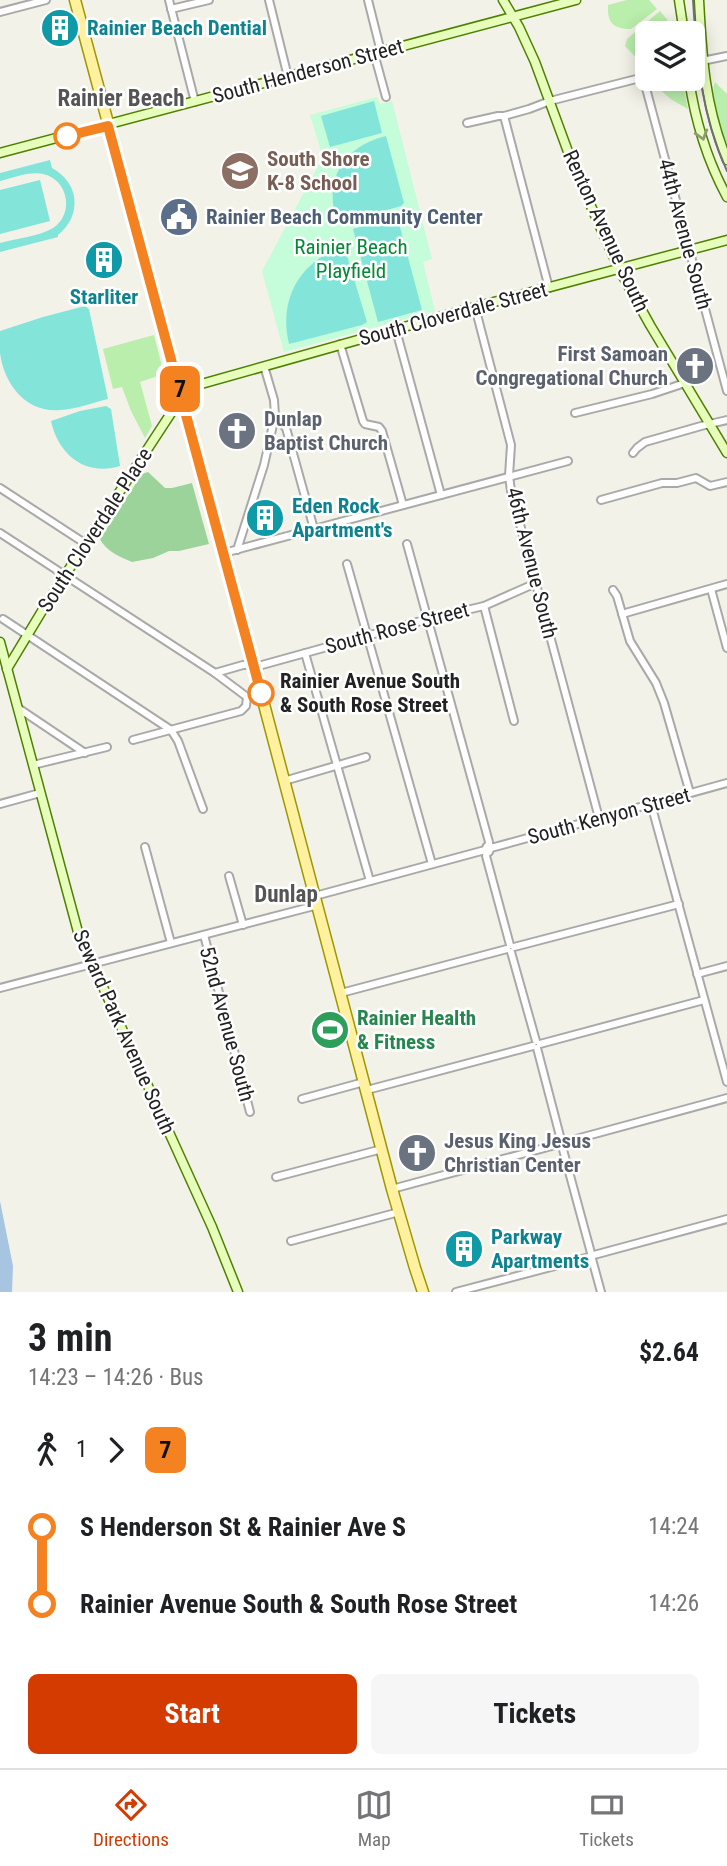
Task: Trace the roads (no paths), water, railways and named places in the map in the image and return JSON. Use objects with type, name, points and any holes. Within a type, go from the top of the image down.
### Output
[{"type":"main road","points":[[75,0],[365,1086],[423,1292]]},
{"type":"main road","name":"Renton Avenue South","points":[[503,0],[535,62],[573,168],[619,269],[727,453]]},
{"type":"main road","name":"South Henderson Street","points":[[0,153],[108,126],[553,3],[576,0]]},
{"type":"main road","points":[[679,0],[682,21]]},
{"type":"main road","points":[[699,0],[700,21]]},
{"type":"main road","points":[[705,78],[712,119],[727,160]]},
{"type":"main road","points":[[691,91],[699,128],[714,171],[727,197]]},
{"type":"main road","name":"South Cloverdale Street","points":[[180,390],[727,240]]},
{"type":"main road","name":"South Cloverdale Place","points":[[4,672],[175,407],[180,390]]},
{"type":"main road","name":"Seward Park Avenue South","points":[[0,642],[4,672],[18,708],[74,921],[91,964],[212,1227],[238,1292]]},
{"type":"street","points":[[0,12],[46,0]]},
{"type":"street","points":[[169,0],[195,102]]},
{"type":"street","points":[[171,9],[209,0]]},
{"type":"street","points":[[269,0],[288,77]]},
{"type":"street","points":[[368,0],[386,97]]},
{"type":"street","points":[[705,60],[727,56]]},
{"type":"street","points":[[467,123],[504,116],[635,79]]},
{"type":"street","name":"44th Avenue South","points":[[649,91],[727,391]]},
{"type":"street","points":[[504,116],[549,288]]},
{"type":"street","name":"46th Avenue South","points":[[475,307],[511,444],[511,491],[598,818]]},
{"type":"street","points":[[396,330],[441,495]]},
{"type":"street","points":[[340,344],[363,421],[365,424],[379,427],[382,431],[403,505]]},
{"type":"street","points":[[237,550],[264,466],[275,416],[274,400],[264,366]]},
{"type":"street","points":[[575,412],[652,394],[685,383]]},
{"type":"street","points":[[275,416],[286,428],[314,529],[568,461]]},
{"type":"street","points":[[633,453],[645,442],[727,421]]},
{"type":"street","points":[[601,500],[662,483],[677,483],[696,478],[710,486],[727,482]]},
{"type":"street","points":[[0,488],[86,544]]},
{"type":"street","points":[[0,533],[215,673],[247,697],[246,706],[241,711],[133,740]]},
{"type":"street","points":[[224,554],[295,534]]},
{"type":"street","points":[[407,544],[489,842],[486,856],[601,1292]]},
{"type":"street","points":[[347,564],[432,864]]},
{"type":"street","name":"South Rose Street","points":[[215,673],[243,665],[262,665],[484,606],[536,583]]},
{"type":"street","points":[[622,614],[727,584]]},
{"type":"street","points":[[711,589],[727,648]]},
{"type":"street","points":[[614,590],[633,648],[656,683],[664,703],[690,793]]},
{"type":"street","points":[[484,606],[513,720]]},
{"type":"street","points":[[3,619],[171,730],[178,741],[203,809]]},
{"type":"street","points":[[305,653],[370,881]]},
{"type":"street","points":[[18,708],[85,752]]},
{"type":"street","points":[[33,765],[107,747]]},
{"type":"street","points":[[284,781],[366,757]]},
{"type":"street","name":"South Kenyon Street","points":[[0,988],[243,925],[370,881],[727,783]]},
{"type":"street","points":[[0,804],[40,793]]},
{"type":"street","points":[[651,804],[727,1082]]},
{"type":"street","points":[[145,847],[171,943]]},
{"type":"street","points":[[229,876],[243,925]]},
{"type":"street","points":[[341,993],[679,904]]},
{"type":"street","name":"52nd Avenue South","points":[[204,935],[250,1112]]},
{"type":"street","points":[[697,974],[727,966]]},
{"type":"street","points":[[302,1099],[536,1045],[704,1000]]},
{"type":"street","points":[[393,1189],[727,1098]]},
{"type":"street","points":[[276,1177],[382,1149]]},
{"type":"street","points":[[291,1241],[399,1212]]},
{"type":"street","points":[[456,1292],[727,1219]]},
{"type":"tram line","points":[[693,0],[706,108],[727,171]]},
{"type":"place","name":"Rainier Beach Dential","points":[[60,28]]},
{"type":"place","name":"South Shore K-8 School","points":[[240,171]]},
{"type":"place","name":"Rainier Beach Community Center","points":[[179,217]]},
{"type":"place","name":"Starliter","points":[[104,260]]},
{"type":"place","name":"First Samoan Congregational Church","points":[[695,366]]},
{"type":"place","name":"Dunlap Baptist Church","points":[[237,431]]},
{"type":"place","name":"Eden Rock Apartment's","points":[[265,518]]},
{"type":"place","name":"Rainier Avenue South & South Rose Street","points":[[261,693]]},
{"type":"place","name":"Rainier Health & Fitness","points":[[330,1030]]},
{"type":"place","name":"Jesus King Jesus Christian Center","points":[[417,1153]]},
{"type":"place","name":"Parkway Apartments","points":[[464,1249]]},
{"type":"district","name":"Rainier Beach","points":[[121,98]]},
{"type":"district","name":"Dunlap","points":[[286,894]]},
{"type":"park label","name":"Rainier Beach Playfield","points":[[351,259]]}]
